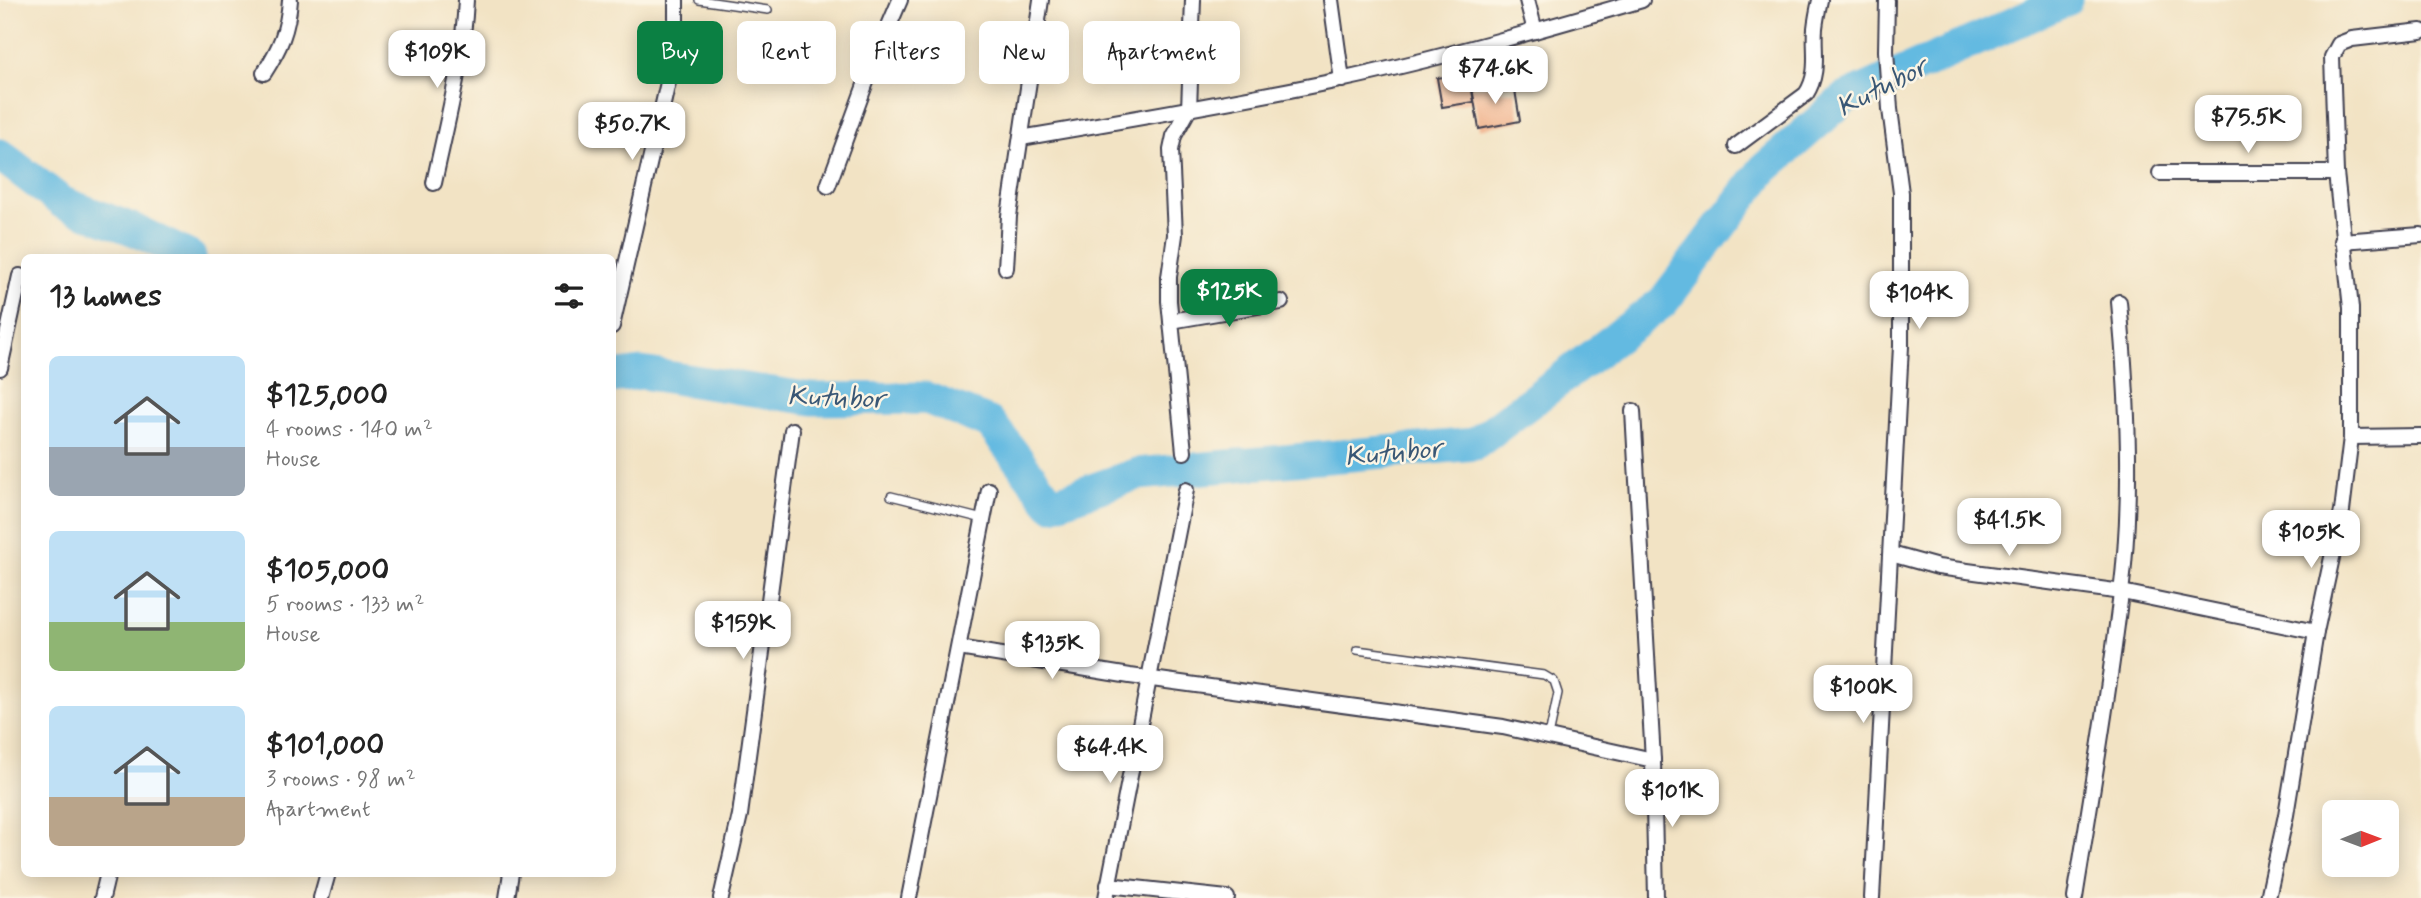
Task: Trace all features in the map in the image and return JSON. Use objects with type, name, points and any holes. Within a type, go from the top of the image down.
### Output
[{"type":"street","points":[[264,74],[279,49],[288,21],[290,0]]},
{"type":"street","points":[[434,183],[458,74],[466,0]]},
{"type":"street","points":[[616,309],[669,78],[676,27],[676,0]]},
{"type":"street","points":[[828,186],[873,63],[900,0]]},
{"type":"street","points":[[1006,268],[1009,216],[1041,0]]},
{"type":"street","points":[[1184,452],[1169,277],[1175,235],[1171,150],[1174,136],[1189,109],[1193,0]]},
{"type":"street","points":[[1331,0],[1342,80]]},
{"type":"street","points":[[1527,0],[1535,31]]},
{"type":"street","points":[[1021,138],[1342,80],[1535,31],[1643,0]]},
{"type":"street","points":[[1736,146],[1805,94],[1813,83],[1815,27],[1820,0]]},
{"type":"street","points":[[1872,898],[1901,318],[1900,193],[1890,109],[1886,0]]},
{"type":"street","points":[[2268,898],[2286,815],[2316,632],[2342,511],[2351,437],[2351,308],[2336,173],[2332,57],[2339,44],[2352,39],[2421,32]]},
{"type":"street","points":[[2160,173],[2336,173]]},
{"type":"street","points":[[2342,241],[2421,235]]},
{"type":"street","points":[[0,368],[20,276]]},
{"type":"street","points":[[1171,321],[1281,302]]},
{"type":"street","points":[[2075,898],[2122,592],[2129,474],[2119,302]]},
{"type":"street","points":[[1633,411],[1653,760],[1656,898]]},
{"type":"street","points":[[721,898],[740,815],[792,430]]},
{"type":"street","points":[[2351,437],[2421,436]]},
{"type":"street","points":[[909,898],[989,490]]},
{"type":"street","points":[[1186,490],[1107,891],[1227,898]]},
{"type":"street","points":[[1891,554],[1938,567],[2122,592],[2316,632]]},
{"type":"street","points":[[959,648],[1503,727],[1653,760]]},
{"type":"street","points":[[102,898],[107,877]]},
{"type":"street","points":[[321,898],[327,877]]},
{"type":"street","points":[[507,898],[510,877]]},
{"type":"lane","points":[[699,0],[768,10]]},
{"type":"lane","points":[[891,495],[984,519]]},
{"type":"lane","points":[[1357,650],[1544,674],[1554,681],[1558,693],[1549,737]]},
{"type":"building","points":[[1469,73],[1474,102],[1442,107],[1437,78]]},
{"type":"building","points":[[1501,83],[1502,92],[1515,90],[1520,121],[1479,129],[1472,88]]},
{"type":"waterway","name":"Kutubor","points":[[616,376],[641,373],[812,399],[926,398],[990,423],[1052,504],[1137,474],[1475,444],[1663,302],[1764,169],[1844,99],[2066,0]]},
{"type":"waterway","name":"Kutubor","points":[[0,155],[63,203],[137,231],[184,254]]}]
